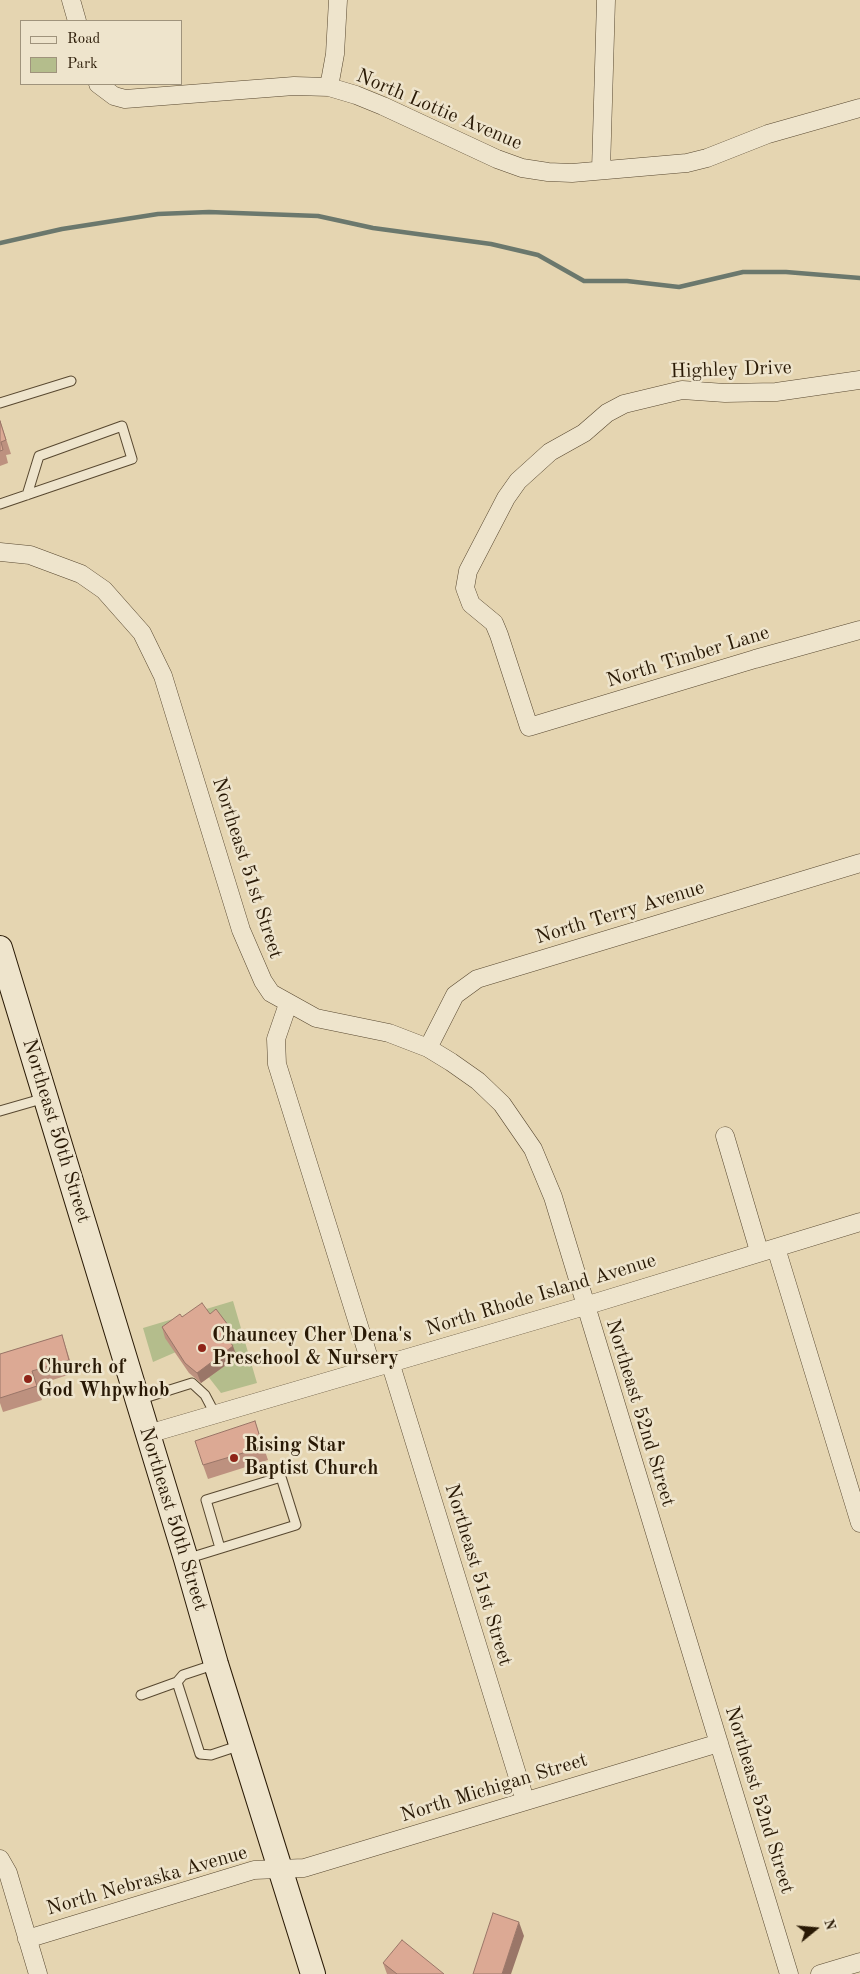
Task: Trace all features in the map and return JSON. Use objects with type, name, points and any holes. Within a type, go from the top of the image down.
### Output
[{"type":"street","points":[[71,0],[77,20]]},
{"type":"street","points":[[329,87],[335,54],[338,0]]},
{"type":"street","points":[[601,170],[606,0]]},
{"type":"street","name":"North Lottie Avenue","points":[[99,85],[114,96],[138,99],[294,86],[329,87],[356,95],[522,168],[572,173],[687,163],[707,158],[768,134],[860,108]]},
{"type":"street","name":"Highley Drive","points":[[529,727],[494,623],[471,604],[465,588],[468,571],[506,498],[518,481],[550,452],[584,433],[607,413],[639,399],[682,390],[725,393],[776,392],[860,380]]},
{"type":"street","name":"Northeast 51st Street","points":[[0,552],[30,555],[81,574],[104,590],[123,609],[142,633],[163,676],[241,930],[263,982],[271,993],[288,1004]]},
{"type":"street","name":"North Timber Lane","points":[[529,727],[755,659],[860,630]]},
{"type":"street","name":"North Terry Avenue","points":[[428,1048],[455,995],[477,978],[860,863]]},
{"type":"street","name":"Northeast 50th Street","points":[[0,948],[6,987],[46,1098],[216,1664],[313,1974]]},
{"type":"street","points":[[288,1004],[276,1039],[275,1050],[278,1064],[372,1368]]},
{"type":"street","name":"Northeast 52nd Street","points":[[288,1004],[316,1018],[383,1032],[428,1048],[478,1081],[502,1104],[533,1149],[553,1197],[789,1974]]},
{"type":"street","points":[[725,1136],[768,1250],[860,1523]]},
{"type":"street","name":"North Rhode Island Avenue","points":[[148,1434],[585,1306],[860,1222]]},
{"type":"street","name":"Northeast 51st Street","points":[[390,1362],[525,1800]]},
{"type":"street","name":"North Michigan Street","points":[[281,1869],[304,1868],[719,1743]]},
{"type":"street","points":[[0,1859],[8,1873],[38,1974]]},
{"type":"street","name":"North Nebraska Avenue","points":[[27,1939],[254,1870],[281,1869]]},
{"type":"street","points":[[820,1974],[860,1962]]},
{"type":"lane","points":[[0,403],[71,380]]},
{"type":"lane","points":[[0,512],[0,504],[27,495],[132,459],[122,426],[39,456],[27,495]]},
{"type":"lane","points":[[0,1111],[46,1098]]},
{"type":"lane","points":[[138,1400],[192,1383],[206,1395],[215,1414]]},
{"type":"lane","points":[[186,1559],[296,1525],[281,1477],[206,1500],[220,1548]]},
{"type":"lane","points":[[140,1694],[178,1682],[183,1675],[216,1664]]},
{"type":"lane","points":[[178,1682],[200,1754],[211,1756],[242,1745]]},
{"type":"green space","points":[[233,1301],[257,1383],[221,1393],[207,1375],[228,1344],[234,1339],[176,1352],[153,1362],[143,1328]]},
{"type":"building","points":[[0,421],[6,440],[1,442],[3,450],[0,451]]},
{"type":"building","name":"Chauncey Cher Dena's Preschool & Nursery","points":[[202,1303],[210,1314],[216,1309],[231,1329],[224,1334],[233,1346],[197,1373],[185,1363],[162,1327],[180,1314],[182,1317]]},
{"type":"building","points":[[62,1335],[69,1360],[32,1371],[37,1386],[0,1398],[0,1354]]},
{"type":"building","points":[[255,1421],[263,1447],[203,1465],[195,1441]]},
{"type":"building","points":[[493,1913],[519,1922],[502,1974],[473,1974]]},
{"type":"building","points":[[402,1940],[444,1974],[397,1974],[383,1963]]},
{"type":"waterway","points":[[0,243],[62,229],[158,214],[209,212],[318,216],[373,228],[491,244],[538,255],[584,281],[627,281],[679,287],[743,272],[786,272],[860,278]]},
{"type":"place","name":"Chauncey Cher Dena's Preschool & Nursery","points":[[202,1348]]},
{"type":"place","name":"Church of God Whpwhob","points":[[28,1379]]},
{"type":"place","name":"Rising Star Baptist Church","points":[[234,1458]]}]
